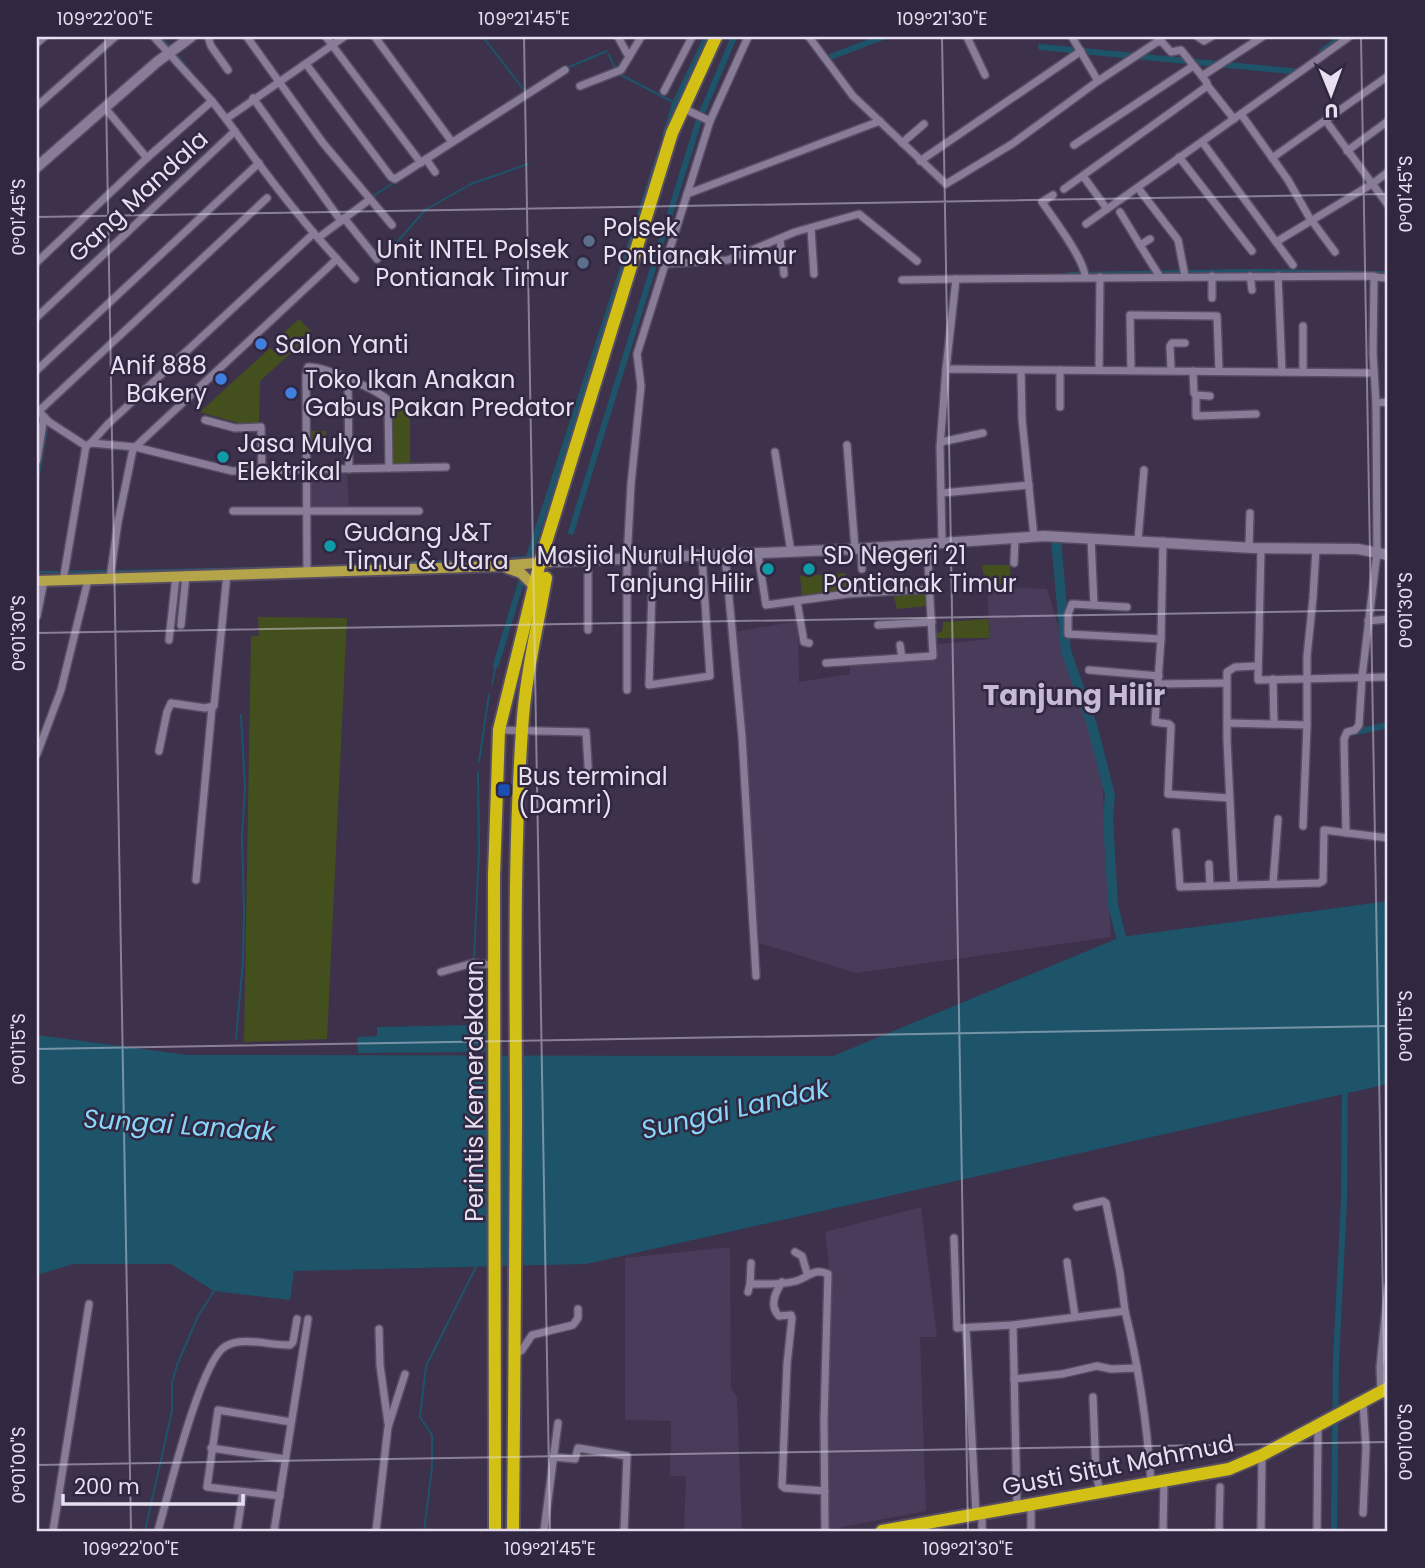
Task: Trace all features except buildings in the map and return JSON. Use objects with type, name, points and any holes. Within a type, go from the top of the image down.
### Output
[{"type":"highway","points":[[571,475],[671,133],[716,37]]},
{"type":"highway","points":[[513,1531],[516,1354],[516,873],[522,730],[530,653],[537,632],[535,563],[586,442],[677,135],[723,37]]},
{"type":"highway","name":"Perintis Kemerdekaan","points":[[495,1531],[494,876],[499,730],[536,587],[535,563]]},
{"type":"highway","points":[[495,1387],[515,1380]]},
{"type":"highway","name":"Gusti Situt Mahmud","points":[[882,1531],[930,1527],[979,1514],[1229,1469],[1262,1455],[1385,1391]]},
{"type":"main road","points":[[41,581],[535,563]]},
{"type":"main road","points":[[500,566],[521,573],[536,587]]},
{"type":"street","points":[[37,43],[44,37]]},
{"type":"street","points":[[37,106],[116,37]]},
{"type":"street","points":[[154,37],[212,101],[315,236],[355,279]]},
{"type":"street","points":[[38,163],[168,53],[191,37]]},
{"type":"street","points":[[208,37],[228,70]]},
{"type":"street","points":[[247,37],[369,201],[392,225]]},
{"type":"street","points":[[326,37],[435,172]]},
{"type":"street","points":[[226,119],[344,37]]},
{"type":"street","points":[[375,37],[452,142]]},
{"type":"street","points":[[618,37],[629,57]]},
{"type":"street","points":[[580,86],[622,69],[641,37]]},
{"type":"street","points":[[664,91],[692,37]]},
{"type":"street","points":[[627,690],[627,560],[631,484],[642,386],[637,354],[708,120],[748,37]]},
{"type":"street","points":[[809,37],[844,86],[945,184],[1020,138],[1098,81],[1159,41],[1171,52],[1181,50],[1208,85],[1238,117],[1288,180],[1311,220],[1335,252]]},
{"type":"street","points":[[967,37],[985,75]]},
{"type":"street","points":[[1072,37],[1098,81]]},
{"type":"street","points":[[1198,37],[1204,41],[1212,37]]},
{"type":"street","points":[[1202,76],[1262,37]]},
{"type":"street","points":[[1086,224],[1349,37]]},
{"type":"street","points":[[920,160],[1081,51]]},
{"type":"street","points":[[306,64],[391,177],[398,178],[565,70]]},
{"type":"street","points":[[1074,145],[1194,66]]},
{"type":"street","points":[[1272,158],[1388,76]]},
{"type":"street","points":[[1064,189],[1208,85]]},
{"type":"street","points":[[253,99],[343,220],[377,259]]},
{"type":"street","points":[[37,262],[212,101]]},
{"type":"street","points":[[105,108],[147,158]]},
{"type":"street","points":[[689,111],[708,120]]},
{"type":"street","points":[[687,194],[880,121]]},
{"type":"street","points":[[1326,121],[1388,205]]},
{"type":"street","points":[[1347,151],[1388,121]]},
{"type":"street","points":[[902,143],[925,124]]},
{"type":"street","name":"Gang Mandala","points":[[37,317],[235,131]]},
{"type":"street","points":[[1203,143],[1293,265]]},
{"type":"street","points":[[1180,157],[1252,251]]},
{"type":"street","points":[[37,370],[259,163]]},
{"type":"street","points":[[1276,242],[1388,172]]},
{"type":"street","points":[[1083,176],[1107,209]]},
{"type":"street","points":[[1138,188],[1175,235],[1181,248],[1185,274]]},
{"type":"street","points":[[1053,195],[1042,202],[1069,242],[1085,277]]},
{"type":"street","points":[[37,460],[40,412],[267,198]]},
{"type":"street","points":[[63,580],[88,445],[315,236],[369,201]]},
{"type":"street","points":[[1120,212],[1160,277]]},
{"type":"street","points":[[664,264],[728,260],[796,231],[859,214],[917,261]]},
{"type":"street","points":[[811,229],[814,274]]},
{"type":"street","points":[[780,239],[784,274]]},
{"type":"street","points":[[1140,245],[1150,239]]},
{"type":"street","points":[[110,578],[125,483],[135,447],[337,259]]},
{"type":"street","points":[[902,280],[1160,277],[1185,274],[1388,278]]},
{"type":"street","points":[[1212,276],[1212,298]]},
{"type":"street","points":[[1250,276],[1252,290]]},
{"type":"street","points":[[1278,276],[1282,372]]},
{"type":"street","points":[[1099,370],[1100,277]]},
{"type":"street","points":[[1346,833],[1344,739],[1347,732],[1355,730],[1359,725],[1377,553],[1374,277]]},
{"type":"street","points":[[942,542],[940,442],[956,279]]},
{"type":"street","points":[[1131,370],[1130,315],[1217,316],[1219,370]]},
{"type":"street","points":[[1303,326],[1303,372]]},
{"type":"street","points":[[1171,370],[1170,345],[1185,343]]},
{"type":"street","points":[[307,572],[306,375],[309,367],[316,366],[348,379],[388,400],[389,468]]},
{"type":"street","points":[[946,369],[1374,373]]},
{"type":"street","points":[[1021,370],[1021,419],[1034,537]]},
{"type":"street","points":[[1060,370],[1060,407]]},
{"type":"street","points":[[1193,371],[1196,416],[1256,414]]},
{"type":"street","points":[[348,379],[349,469]]},
{"type":"street","points":[[1196,396],[1210,396]]},
{"type":"street","points":[[1376,403],[1388,402]]},
{"type":"street","points":[[40,412],[88,445],[135,447],[232,471],[446,467]]},
{"type":"street","points":[[205,420],[235,428],[261,427],[262,471]]},
{"type":"street","points":[[940,442],[983,433]]},
{"type":"street","points":[[847,445],[862,569]]},
{"type":"street","points":[[775,452],[791,552]]},
{"type":"street","points":[[1138,540],[1144,470]]},
{"type":"street","points":[[942,493],[1029,485]]},
{"type":"street","points":[[233,511],[419,511]]},
{"type":"street","points":[[1249,547],[1250,513]]},
{"type":"street","points":[[535,563],[858,549],[1034,537],[1163,541],[1261,548],[1358,549],[1388,555]]},
{"type":"street","points":[[1014,563],[1015,538]]},
{"type":"street","points":[[1091,538],[1094,605]]},
{"type":"street","points":[[1163,541],[1161,639],[1155,722],[1171,726],[1168,794],[1230,798]]},
{"type":"street","points":[[826,663],[933,656],[927,543]]},
{"type":"street","points":[[1261,548],[1258,680],[1388,677]]},
{"type":"street","points":[[1303,826],[1307,645],[1316,549]]},
{"type":"street","points":[[758,554],[766,605],[847,594],[930,589]]},
{"type":"street","points":[[725,555],[742,736],[756,976]]},
{"type":"street","points":[[653,559],[649,685],[710,676],[702,557]]},
{"type":"street","points":[[588,561],[588,631]]},
{"type":"street","points":[[196,880],[226,574]]},
{"type":"street","points":[[181,575],[181,625]]},
{"type":"street","points":[[169,640],[181,575]]},
{"type":"street","points":[[37,754],[61,690],[88,580]]},
{"type":"street","points":[[37,616],[41,581]]},
{"type":"street","points":[[797,601],[804,642],[809,643]]},
{"type":"street","points":[[1127,607],[1072,604],[1068,614],[1068,634],[1161,639]]},
{"type":"street","points":[[1368,621],[1388,619]]},
{"type":"street","points":[[878,625],[932,622]]},
{"type":"street","points":[[900,645],[902,658]]},
{"type":"street","points":[[1234,885],[1227,672],[1231,668],[1257,666]]},
{"type":"street","points":[[1088,670],[1159,680],[1227,683]]},
{"type":"street","points":[[1273,680],[1274,724]]},
{"type":"street","points":[[159,751],[171,703],[212,707]]},
{"type":"street","points":[[1227,723],[1307,725]]},
{"type":"street","points":[[499,730],[586,732],[589,781]]},
{"type":"street","points":[[1273,884],[1278,819]]},
{"type":"street","points":[[1176,832],[1180,887],[1321,883],[1324,830],[1388,838]]},
{"type":"street","points":[[1209,864],[1210,886]]},
{"type":"street","points":[[441,972],[473,962],[495,970]]},
{"type":"street","points":[[1077,1207],[1102,1201],[1106,1203],[1121,1273],[1125,1311],[1157,1482],[1163,1531]]},
{"type":"street","points":[[954,1238],[957,1331],[1125,1311]]},
{"type":"street","points":[[795,1252],[802,1256],[807,1273]]},
{"type":"street","points":[[1067,1262],[1075,1316]]},
{"type":"street","points":[[751,1263],[749,1288],[795,1282],[807,1273],[828,1274],[825,1531]]},
{"type":"street","points":[[782,1282],[774,1305],[777,1315],[792,1316],[788,1345],[782,1486],[785,1489],[825,1491]]},
{"type":"street","points":[[1385,1391],[1380,1367],[1388,1287]]},
{"type":"street","points":[[53,1531],[89,1304]]},
{"type":"street","points":[[516,1354],[532,1335],[573,1325],[578,1318],[578,1309]]},
{"type":"street","points":[[158,1531],[198,1398],[216,1353],[224,1346],[239,1342],[290,1345],[297,1319]]},
{"type":"street","points":[[274,1531],[308,1320]]},
{"type":"street","points":[[1013,1325],[1017,1507]]},
{"type":"street","points":[[966,1328],[982,1531]]},
{"type":"street","points":[[379,1329],[381,1377],[388,1427]]},
{"type":"street","points":[[1014,1379],[1062,1374],[1097,1366],[1111,1370],[1137,1368]]},
{"type":"street","points":[[376,1531],[388,1427],[405,1374]]},
{"type":"street","points":[[1093,1397],[1096,1474],[1100,1492]]},
{"type":"street","points":[[1363,1403],[1366,1448],[1363,1513]]},
{"type":"street","points":[[280,1496],[207,1487],[211,1448],[218,1410],[291,1422]]},
{"type":"street","points":[[544,1531],[558,1423]]},
{"type":"street","points":[[1317,1531],[1322,1424]]},
{"type":"street","points":[[211,1448],[285,1460]]},
{"type":"street","points":[[554,1457],[575,1459],[578,1448],[627,1456],[624,1531]]},
{"type":"street","points":[[1261,1531],[1262,1455]]},
{"type":"street","points":[[1219,1531],[1220,1487]]},
{"type":"street","points":[[237,1531],[243,1492]]},
{"type":"street","points":[[1031,1504],[1031,1531]]},
{"type":"shaded area","points":[[347,471],[349,507],[311,508],[310,472]]},
{"type":"shaded area","points":[[987,586],[1047,589],[1102,773],[1111,937],[856,973],[756,942],[728,633],[798,621],[799,682],[850,674],[850,663],[930,657],[930,645],[990,639]]},
{"type":"shaded area","points":[[921,1207],[937,1337],[920,1337],[926,1511],[827,1530],[826,1396],[832,1294],[825,1232]]},
{"type":"shaded area","points":[[730,1247],[731,1389],[737,1397],[742,1531],[684,1531],[686,1476],[670,1476],[671,1421],[625,1420],[625,1258]]},
{"type":"green space","points":[[299,319],[313,333],[260,381],[259,424],[242,424],[200,412],[270,348],[280,357],[287,351],[277,339]]},
{"type":"green space","points":[[393,399],[410,405],[410,464],[394,464]]},
{"type":"green space","points":[[308,431],[326,431],[326,445],[308,445]]},
{"type":"green space","points":[[982,565],[1010,565],[1011,584],[985,585]]},
{"type":"green space","points":[[846,573],[847,591],[802,596],[800,576]]},
{"type":"green space","points":[[925,591],[926,606],[897,609],[893,593]]},
{"type":"green space","points":[[258,617],[347,618],[327,1039],[244,1042],[251,636],[259,636]]},
{"type":"green space","points":[[988,619],[990,638],[937,638],[936,633],[942,632],[943,622]]},
{"type":"water","name":"Sungai Landak","points":[[1388,901],[1388,1084],[586,1264],[294,1271],[290,1300],[214,1291],[171,1264],[73,1264],[37,1275],[37,1035],[188,1055],[833,1056],[1121,937]]},
{"type":"water","points":[[473,1025],[487,1032],[488,1052],[358,1053],[357,1037],[377,1036],[377,1027]]},
{"type":"waterway","points":[[161,37],[169,46]]},
{"type":"waterway","points":[[483,37],[524,90]]},
{"type":"waterway","points":[[665,136],[675,103],[707,37]]},
{"type":"waterway","points":[[571,532],[699,120],[734,37]]},
{"type":"waterway","points":[[830,57],[883,37]]},
{"type":"waterway","points":[[1322,51],[1342,37]]},
{"type":"waterway","points":[[1041,47],[1300,72]]},
{"type":"waterway","points":[[569,67],[607,51]]},
{"type":"waterway","points":[[176,54],[193,75]]},
{"type":"waterway","points":[[609,55],[616,70]]},
{"type":"waterway","points":[[619,74],[675,103]]},
{"type":"waterway","points":[[526,566],[660,153]]},
{"type":"waterway","points":[[391,249],[425,210],[471,184],[528,164]]},
{"type":"waterway","points":[[373,196],[395,182]]},
{"type":"waterway","points":[[1068,275],[1259,272],[1388,274]]},
{"type":"waterway","points":[[37,486],[48,423]]},
{"type":"waterway","points":[[1056,540],[1066,651],[1092,725],[1110,795],[1108,817],[1113,905],[1121,937]]},
{"type":"waterway","points":[[323,566],[529,557]]},
{"type":"waterway","points":[[115,571],[302,567]]},
{"type":"waterway","points":[[67,572],[105,571]]},
{"type":"waterway","points":[[37,572],[58,572]]},
{"type":"waterway","points":[[496,665],[522,579]]},
{"type":"waterway","points":[[492,684],[496,665]]},
{"type":"waterway","points":[[479,762],[489,694]]},
{"type":"waterway","points":[[236,1039],[243,961],[244,909],[242,838],[245,786],[241,715]]},
{"type":"waterway","points":[[1356,732],[1388,725]]},
{"type":"waterway","points":[[474,958],[479,852],[478,772]]},
{"type":"waterway","points":[[469,1019],[474,968]]},
{"type":"waterway","points":[[1334,1531],[1336,1359],[1344,1201],[1345,1085]]},
{"type":"waterway","points":[[424,1531],[432,1467],[432,1435],[420,1417],[426,1366],[477,1265]]},
{"type":"waterway","points":[[145,1531],[172,1411],[172,1383],[177,1365],[198,1316],[214,1291]]},
{"type":"place","name":"Polsek Pontianak Timur","points":[[589,241]]},
{"type":"place","name":"Unit INTEL Polsek Pontianak Timur","points":[[583,263]]},
{"type":"place","name":"Salon Yanti","points":[[261,344]]},
{"type":"place","name":"Anif 888 Bakery","points":[[221,379]]},
{"type":"place","name":"Toko Ikan Anakan Gabus Pakan Predator","points":[[291,393]]},
{"type":"place","name":"Jasa Mulya Elektrikal","points":[[223,457]]},
{"type":"place","name":"Gudang J&T Timur & Utara","points":[[330,546]]},
{"type":"place","name":"Masjid Nurul Huda Tanjung Hilir","points":[[768,569]]},
{"type":"place","name":"SD Negeri 21 Pontianak Timur","points":[[809,569]]},
{"type":"place","name":"Bus terminal (Damri)","points":[[504,790]]},
{"type":"district","name":"Tanjung Hilir","points":[[1074,695]]}]
